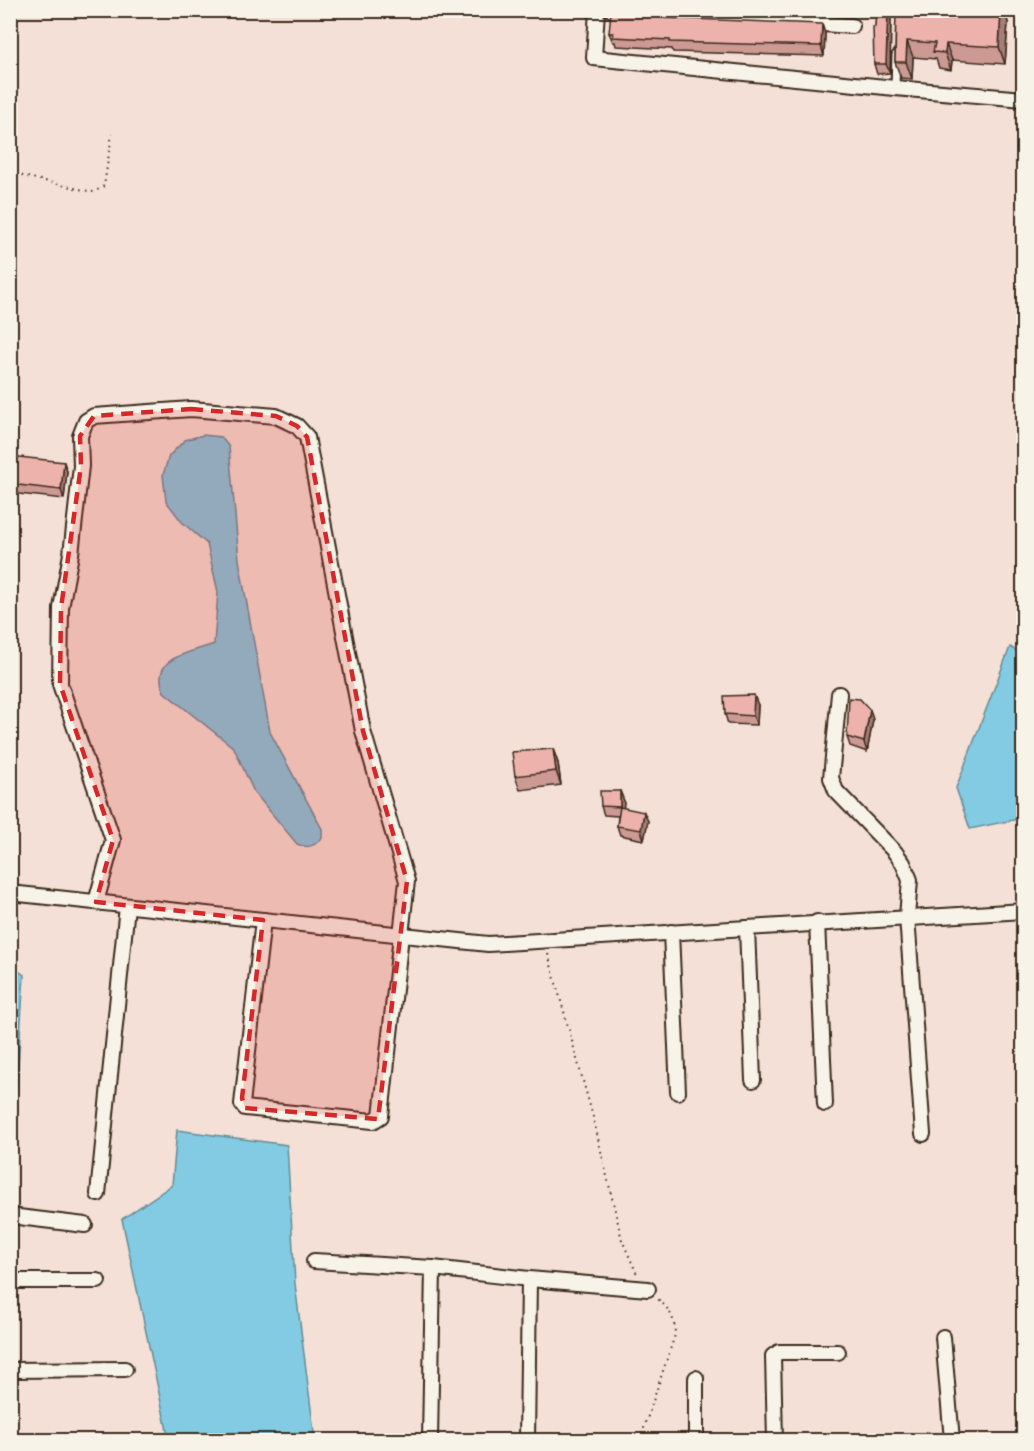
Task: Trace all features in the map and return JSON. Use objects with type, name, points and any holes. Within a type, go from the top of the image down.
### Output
[{"type":"street","points":[[597,10],[594,58],[1023,99]]},
{"type":"street","points":[[612,10],[852,27]]},
{"type":"street","points":[[96,903],[112,840],[60,684],[61,608],[81,466],[82,428],[86,421],[94,416],[191,409],[276,416],[297,426],[306,437],[363,731],[407,881],[381,1116],[378,1119],[373,1121],[245,1108],[242,1098],[263,920]]},
{"type":"street","points":[[839,694],[831,778],[836,791],[903,863],[910,880],[907,917],[923,1134]]},
{"type":"street","points":[[10,893],[488,944],[1023,911]]},
{"type":"street","points":[[98,1194],[127,906]]},
{"type":"street","points":[[817,922],[825,1104]]},
{"type":"street","points":[[747,928],[753,1080]]},
{"type":"street","points":[[671,932],[678,1092]]},
{"type":"street","points":[[10,1216],[85,1225]]},
{"type":"street","points":[[314,1261],[433,1268],[648,1289]]},
{"type":"street","points":[[430,1440],[433,1268]]},
{"type":"street","points":[[527,1440],[529,1279]]},
{"type":"street","points":[[10,1281],[98,1281]]},
{"type":"street","points":[[943,1337],[952,1440]]},
{"type":"street","points":[[776,1440],[773,1356],[779,1352],[838,1352]]},
{"type":"street","points":[[10,1370],[124,1369]]},
{"type":"street","points":[[696,1378],[696,1440]]},
{"type":"lane","points":[[895,88],[896,44]]},
{"type":"path","points":[[10,173],[88,191],[99,190],[104,186],[112,134]]},
{"type":"path","points":[[544,940],[593,1117],[622,1240],[640,1280],[669,1309],[675,1322],[675,1335],[640,1440]]},
{"type":"highlighted area","points":[[191,409],[276,416],[297,426],[307,437],[363,731],[407,881],[378,1119],[245,1108],[242,1098],[263,920],[96,902],[113,840],[60,684],[61,608],[81,466],[80,436],[94,416]]},
{"type":"water","points":[[203,435],[221,437],[229,447],[239,560],[270,732],[322,829],[322,838],[311,846],[297,844],[254,792],[234,748],[164,692],[161,680],[162,671],[167,663],[184,654],[214,644],[218,592],[207,544],[182,522],[166,501],[163,475],[169,456],[185,440]]},
{"type":"water","points":[[1010,647],[1023,655],[1023,818],[970,829],[956,788]]},
{"type":"water","points":[[11,970],[24,975],[11,1173]]},
{"type":"water","points":[[177,1130],[287,1145],[295,1284],[315,1440],[169,1440],[122,1219],[172,1185]]},
{"type":"building","points":[[876,10],[888,10],[886,64],[874,64],[873,27],[875,27]]},
{"type":"building","points":[[896,10],[1001,10],[999,47],[946,44],[945,53],[933,52],[935,43],[907,41],[906,62],[895,62]]},
{"type":"building","points":[[611,12],[665,15],[665,18],[822,24],[821,46],[670,42],[670,40],[613,37],[613,33],[609,33]]},
{"type":"building","points":[[10,456],[64,462],[61,490],[10,484]]},
{"type":"building","points":[[754,695],[753,716],[725,714],[724,696]]},
{"type":"building","points":[[849,698],[860,699],[870,710],[864,742],[847,737]]},
{"type":"building","points":[[553,749],[556,771],[515,776],[512,752]]},
{"type":"building","points":[[600,791],[620,791],[620,807],[601,806]]},
{"type":"building","points":[[620,807],[644,812],[641,830],[617,826]]}]
